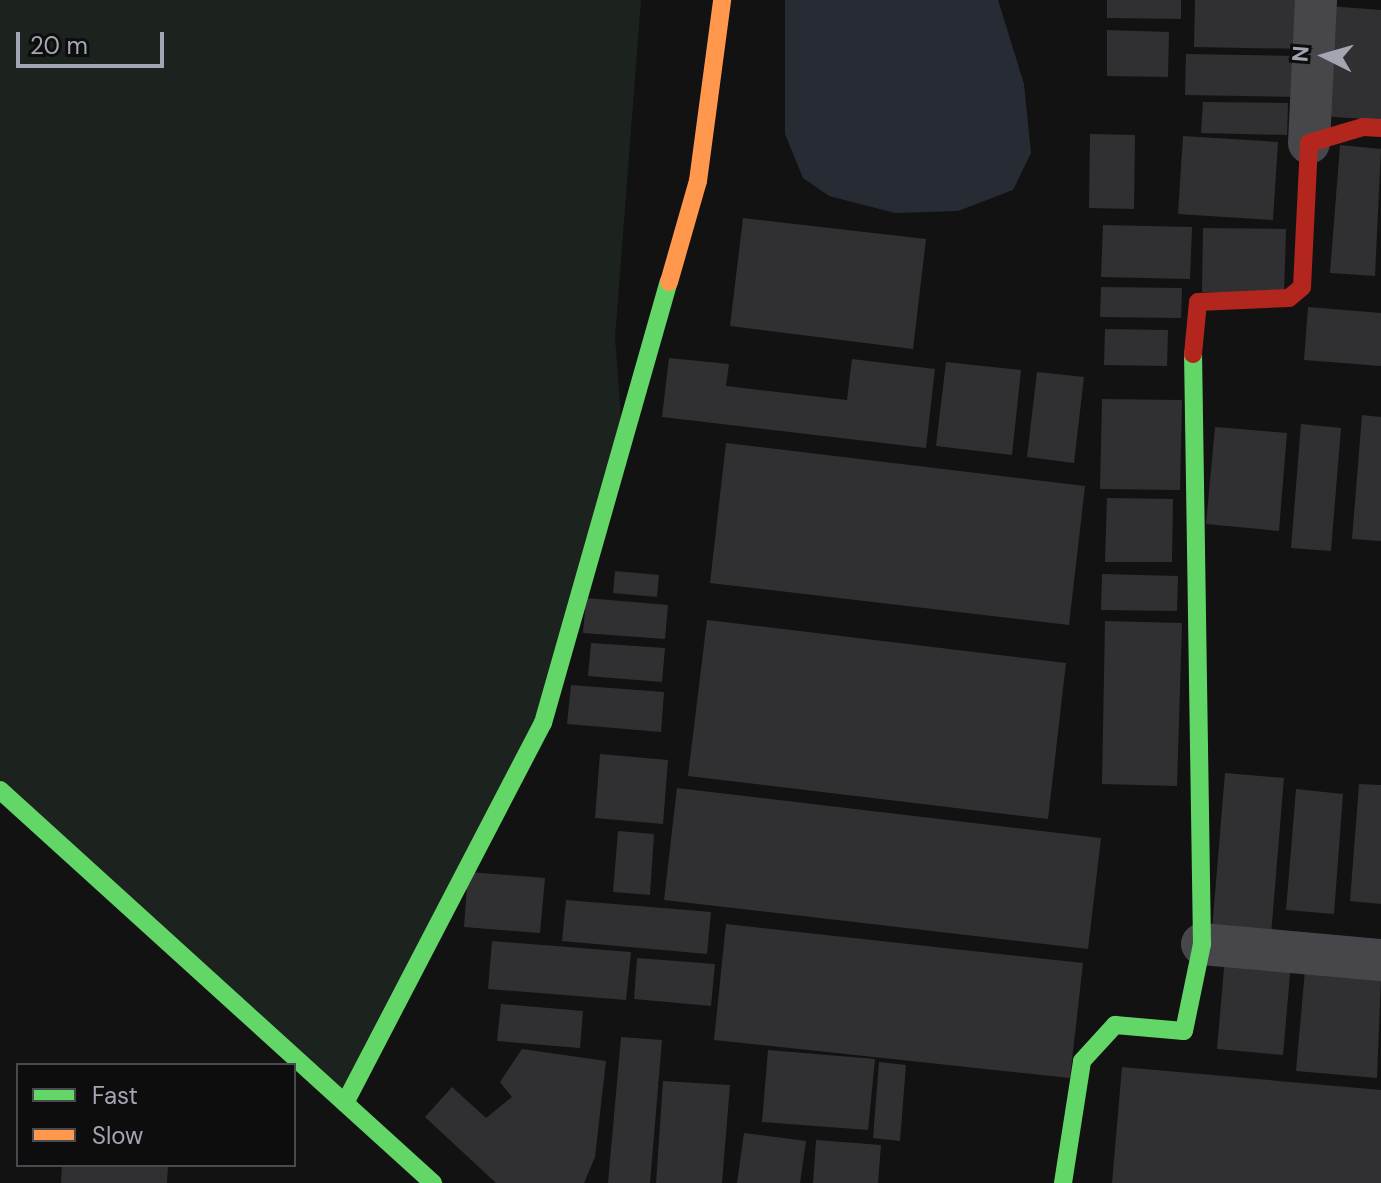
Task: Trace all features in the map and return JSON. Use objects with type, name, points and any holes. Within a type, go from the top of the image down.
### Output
[{"type":"street","points":[[345,1103],[543,723],[698,181],[722,0]]},
{"type":"street","points":[[1063,1183],[1082,1061],[1115,1025],[1184,1031],[1202,944],[1193,321],[1198,302],[1289,298],[1302,287],[1316,0]]},
{"type":"street","points":[[1309,143],[1363,127],[1381,128]]},
{"type":"street","points":[[0,790],[433,1183]]},
{"type":"street","points":[[1202,944],[1381,960]]},
{"type":"shaded area","points":[[0,0],[641,0],[615,338],[623,444],[543,723],[345,1103],[0,790]]},
{"type":"shaded area","points":[[785,0],[998,0],[1024,84],[1031,153],[1013,190],[958,211],[895,213],[829,196],[803,178],[785,134]]},
{"type":"building","points":[[1107,0],[1181,0],[1181,19],[1107,18]]},
{"type":"building","points":[[1195,0],[1305,0],[1305,49],[1194,47]]},
{"type":"building","points":[[1328,6],[1381,10],[1381,120],[1319,116]]},
{"type":"building","points":[[1107,30],[1169,32],[1168,77],[1107,76]]},
{"type":"building","points":[[1186,54],[1302,56],[1301,97],[1185,95]]},
{"type":"building","points":[[1203,102],[1288,103],[1287,135],[1201,133]]},
{"type":"building","points":[[1090,134],[1135,135],[1134,209],[1089,208]]},
{"type":"building","points":[[1183,136],[1278,142],[1273,220],[1178,214]]},
{"type":"building","points":[[1340,145],[1381,149],[1375,276],[1330,273]]},
{"type":"building","points":[[743,218],[926,239],[913,349],[730,326]]},
{"type":"building","points":[[1103,225],[1192,227],[1190,279],[1101,277]]},
{"type":"building","points":[[1203,228],[1286,229],[1284,294],[1202,292]]},
{"type":"building","points":[[1101,287],[1182,288],[1181,318],[1100,317]]},
{"type":"building","points":[[1308,307],[1381,313],[1381,366],[1304,360]]},
{"type":"building","points":[[1105,329],[1168,330],[1167,366],[1104,365]]},
{"type":"building","points":[[669,358],[729,364],[726,386],[847,400],[852,359],[935,369],[926,448],[662,417]]},
{"type":"building","points":[[946,362],[1021,370],[1012,455],[936,446]]},
{"type":"building","points":[[1037,372],[1084,377],[1074,463],[1027,457]]},
{"type":"building","points":[[1102,399],[1182,400],[1180,490],[1100,489]]},
{"type":"building","points":[[1362,415],[1381,417],[1381,541],[1352,539]]},
{"type":"building","points":[[1301,424],[1341,428],[1331,551],[1291,548]]},
{"type":"building","points":[[1215,427],[1287,433],[1279,531],[1206,524]]},
{"type":"building","points":[[726,443],[1085,486],[1069,625],[710,583]]},
{"type":"building","points":[[1107,498],[1173,499],[1172,562],[1105,562]]},
{"type":"building","points":[[615,571],[659,575],[657,597],[613,593]]},
{"type":"building","points":[[1102,574],[1178,576],[1177,611],[1101,610]]},
{"type":"building","points":[[586,598],[668,605],[665,639],[583,633]]},
{"type":"building","points":[[707,620],[1066,663],[1048,819],[688,776]]},
{"type":"building","points":[[1105,621],[1182,623],[1177,786],[1102,784]]},
{"type":"building","points":[[591,643],[665,648],[662,682],[588,676]]},
{"type":"building","points":[[571,685],[664,692],[661,732],[567,724]]},
{"type":"building","points":[[600,754],[668,760],[663,824],[595,818]]},
{"type":"building","points":[[1225,773],[1284,778],[1271,935],[1212,930]]},
{"type":"building","points":[[1359,784],[1381,785],[1381,904],[1350,901]]},
{"type":"building","points":[[677,788],[1101,838],[1088,949],[664,900]]},
{"type":"building","points":[[1296,789],[1343,794],[1334,914],[1286,910]]},
{"type":"building","points":[[618,831],[654,834],[650,895],[613,892]]},
{"type":"building","points":[[468,872],[545,878],[540,933],[464,927]]},
{"type":"building","points":[[566,900],[711,912],[707,954],[562,941]]},
{"type":"building","points":[[726,924],[1083,963],[1070,1078],[714,1040]]},
{"type":"building","points":[[492,941],[631,952],[626,1000],[488,989]]},
{"type":"building","points":[[1225,957],[1291,963],[1283,1055],[1217,1049]]},
{"type":"building","points":[[637,958],[715,964],[711,1006],[634,999]]},
{"type":"building","points":[[1305,970],[1381,977],[1377,1078],[1296,1071]]},
{"type":"building","points":[[501,1004],[583,1011],[580,1048],[497,1041]]},
{"type":"building","points":[[621,1037],[662,1040],[650,1183],[608,1183]]},
{"type":"building","points":[[522,1049],[606,1061],[595,1157],[584,1183],[496,1183],[425,1117],[452,1087],[486,1118],[512,1097],[500,1082]]},
{"type":"building","points":[[768,1050],[875,1059],[868,1130],[762,1122]]},
{"type":"building","points":[[879,1062],[906,1065],[900,1141],[873,1138]]},
{"type":"building","points":[[1122,1067],[1381,1090],[1381,1183],[1112,1183]]},
{"type":"building","points":[[663,1081],[730,1085],[722,1183],[656,1183]]},
{"type":"building","points":[[744,1133],[806,1141],[800,1183],[737,1183]]},
{"type":"building","points":[[816,1140],[881,1145],[878,1183],[813,1183]]},
{"type":"building","points":[[62,1167],[168,1167],[167,1183],[61,1183]]},
{"type":"traffic: fast","points":[[345,1103],[543,723],[669,282]]},
{"type":"traffic: fast","points":[[1063,1183],[1082,1061],[1115,1025],[1184,1031],[1202,944],[1193,354]]},
{"type":"traffic: fast","points":[[0,790],[433,1183]]},
{"type":"traffic: slow","points":[[669,282],[698,181],[722,0]]},
{"type":"traffic: jam","points":[[1193,354],[1198,302],[1289,298],[1302,287],[1309,143],[1363,127],[1381,128]]}]
